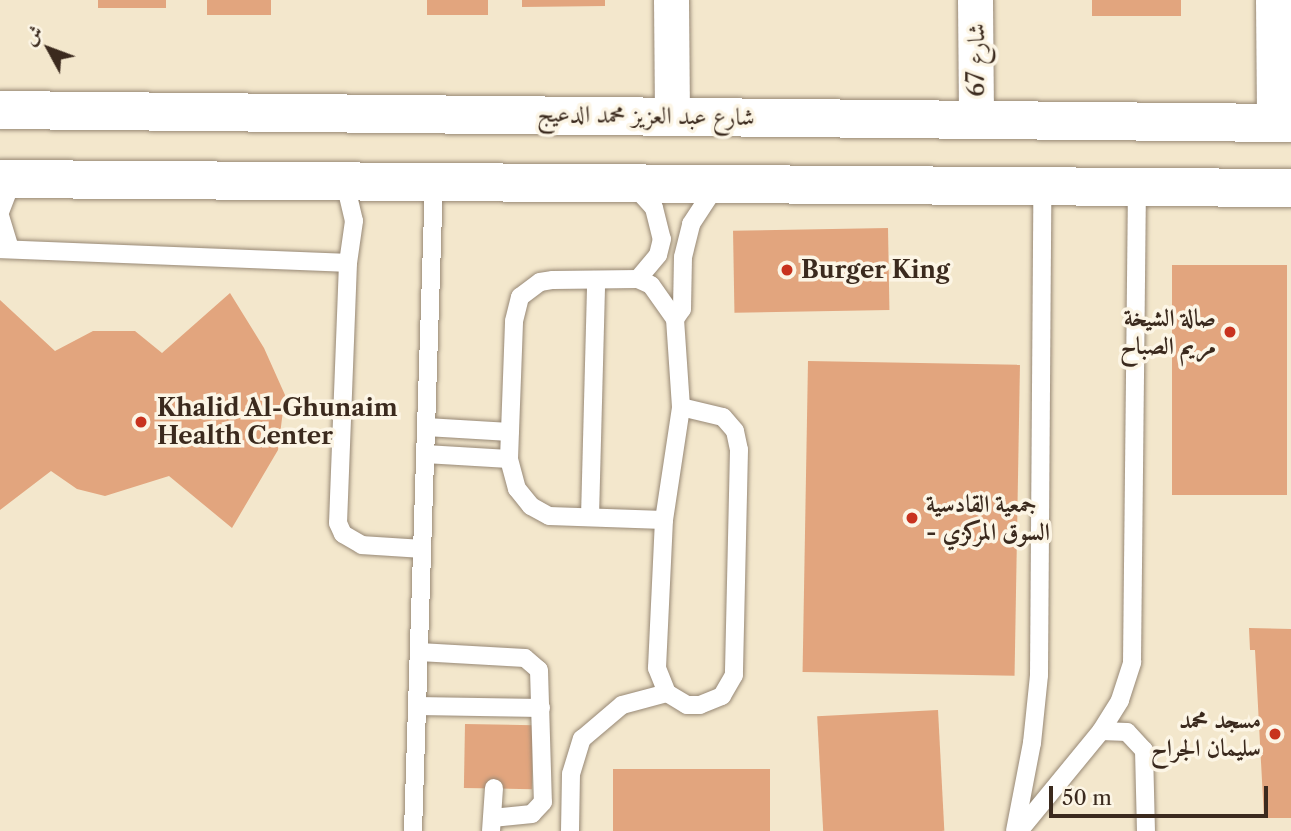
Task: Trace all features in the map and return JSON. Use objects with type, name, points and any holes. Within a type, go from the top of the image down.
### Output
[{"type":"street","points":[[671,0],[672,115]]},
{"type":"street","name":"شارع 67","points":[[975,0],[976,120]]},
{"type":"street","points":[[1273,0],[1282,123]]},
{"type":"street","name":"شارع عبد العزيز محمد الدعيج","points":[[0,110],[1282,123]]},
{"type":"street","points":[[9,179],[344,179],[1291,188]]},
{"type":"lane","points":[[9,179],[9,189],[0,214],[5,249],[348,263]]},
{"type":"lane","points":[[344,179],[354,221],[348,263],[338,523],[343,534],[362,545],[422,549]]},
{"type":"lane","points":[[413,831],[434,180]]},
{"type":"lane","points":[[631,182],[654,208],[661,223],[658,255],[638,279]]},
{"type":"lane","points":[[675,319],[682,309],[683,257],[691,224],[719,183]]},
{"type":"lane","points":[[1017,831],[1032,743],[1039,675],[1042,186]]},
{"type":"lane","points":[[1017,831],[1101,731],[1124,687],[1135,628],[1137,187]]},
{"type":"lane","points":[[664,520],[549,516],[531,506],[512,480],[509,458],[514,321],[520,297],[540,282],[638,279],[661,295],[675,319],[681,407],[664,520],[657,668],[667,693],[687,705],[711,702],[729,687],[734,675],[738,450],[735,431],[723,417],[681,407]]},
{"type":"lane","points":[[590,517],[596,280]]},
{"type":"lane","points":[[426,427],[510,432]]},
{"type":"lane","points":[[425,454],[509,458]]},
{"type":"lane","points":[[419,652],[531,660],[538,670],[543,802],[532,814],[492,825],[494,788]]},
{"type":"lane","points":[[570,831],[571,774],[582,739],[622,705],[667,693]]},
{"type":"lane","points":[[417,706],[498,716],[541,708]]},
{"type":"lane","points":[[1101,731],[1128,732],[1144,750],[1146,831]]},
{"type":"building","points":[[98,0],[166,0],[166,8],[98,8]]},
{"type":"building","points":[[207,0],[271,0],[271,15],[207,15]]},
{"type":"building","points":[[427,0],[488,0],[488,15],[427,15]]},
{"type":"building","points":[[522,0],[605,0],[605,6],[522,7]]},
{"type":"building","points":[[1092,0],[1181,0],[1181,16],[1092,16]]},
{"type":"building","name":"Burger King","points":[[888,228],[889,310],[734,313],[733,231]]},
{"type":"building","name":"صالة الشيخة مريم الصباح","points":[[1172,265],[1287,265],[1287,495],[1172,495]]},
{"type":"building","name":"Khalid Al-Ghunaim Health Center","points":[[230,293],[264,348],[285,395],[278,450],[232,528],[169,476],[105,496],[77,489],[51,471],[0,510],[0,300],[55,351],[93,331],[135,331],[162,353]]},
{"type":"building","name":"جمعية القادسية - السوق المركزي","points":[[808,361],[1020,365],[1015,676],[803,672]]},
{"type":"building","name":"مسجد محمد سليمان الجراح","points":[[1249,628],[1291,629],[1291,818],[1264,818],[1255,650],[1250,650]]},
{"type":"building","points":[[938,710],[944,831],[823,831],[817,716]]},
{"type":"building","points":[[465,724],[533,725],[532,789],[464,788]]},
{"type":"building","points":[[613,769],[770,769],[770,831],[613,831]]},
{"type":"place","name":"Burger King","points":[[787,270]]},
{"type":"place","name":"صالة الشيخة مريم الصباح","points":[[1230,332]]},
{"type":"place","name":"Khalid Al-Ghunaim Health Center","points":[[141,422]]},
{"type":"place","name":"جمعية القادسية - السوق المركزي","points":[[912,518]]},
{"type":"place","name":"مسجد محمد سليمان الجراح","points":[[1275,734]]}]
